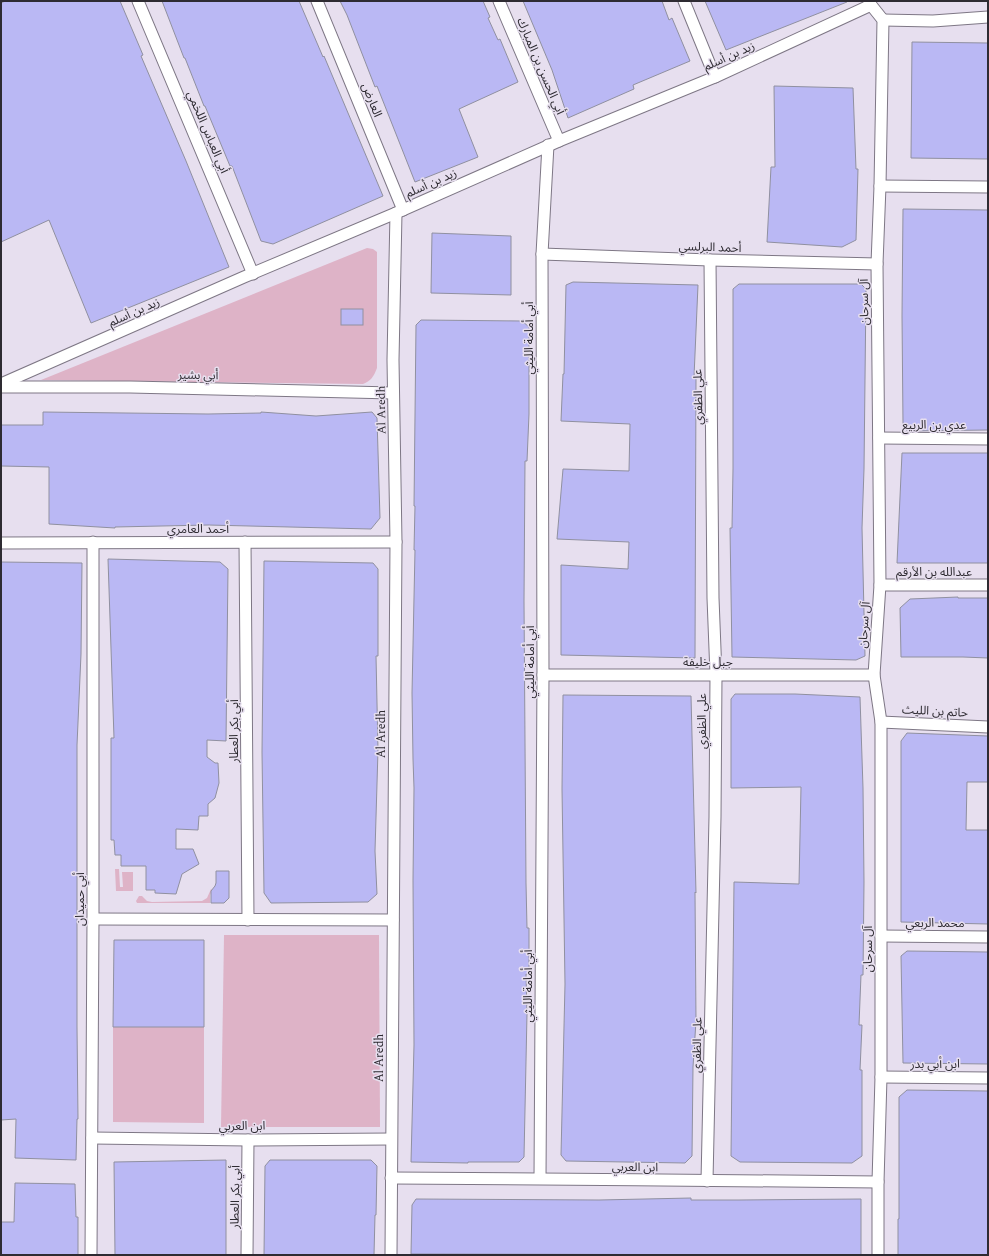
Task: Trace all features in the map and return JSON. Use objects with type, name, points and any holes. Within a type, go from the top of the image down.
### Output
[{"type":"street","name":"أبي العباس اللخمي","points":[[138,1],[253,274]]},
{"type":"street","name":"العارض","points":[[317,1],[400,211]]},
{"type":"street","name":"أبي الحسن بن المبارك","points":[[499,1],[559,141]]},
{"type":"street","points":[[684,1],[715,77]]},
{"type":"street","name":"زيد بن أسلم","points":[[1,386],[253,274],[559,141],[715,77],[870,3]]},
{"type":"street","points":[[870,3],[883,20],[933,21],[988,17]]},
{"type":"street","name":"آل سرحان","points":[[878,1255],[878,1182],[881,1077],[881,722],[874,675],[880,585],[877,264],[883,20]]},
{"type":"street","name":"أبي أمامة الليثي","points":[[540,1178],[543,675],[542,254],[548,146]]},
{"type":"street","points":[[880,186],[988,187]]},
{"type":"street","name":"Al Aredh","points":[[391,1255],[396,542],[393,393],[400,211]]},
{"type":"street","name":"أحمد البرلسي","points":[[542,254],[877,264]]},
{"type":"street","name":"علي الظفري","points":[[707,1181],[715,825],[716,675],[713,598],[710,260]]},
{"type":"street","name":"أبي بشير","points":[[1,386],[130,387],[393,393]]},
{"type":"street","name":"عدي بن الربيع","points":[[879,438],[988,439]]},
{"type":"street","name":"أبي حميدان","points":[[91,1255],[93,542]]},
{"type":"street","name":"أبي بكر العطار","points":[[245,542],[248,920]]},
{"type":"street","name":"أحمد العامري","points":[[1,543],[396,542]]},
{"type":"street","name":"عبدالله بن الأرقم","points":[[880,585],[988,585]]},
{"type":"street","name":"جبل خليفة","points":[[543,675],[874,675]]},
{"type":"street","name":"حاتم بن الليث","points":[[881,722],[988,727]]},
{"type":"street","points":[[93,919],[393,920]]},
{"type":"street","name":"محمد الربعي","points":[[881,936],[988,937]]},
{"type":"street","name":"ابن أبي بدر","points":[[881,1077],[988,1078]]},
{"type":"street","name":"ابن العربي","points":[[92,1138],[248,1140],[391,1139]]},
{"type":"street","name":"أبي بكر العطار","points":[[247,1255],[248,1140]]},
{"type":"street","name":"ابن العربي","points":[[391,1178],[540,1178],[878,1182]]},
{"type":"shaded area","points":[[367,248],[373,249],[377,252],[377,368],[372,378],[363,384],[41,380]]},
{"type":"shaded area","points":[[115,869],[119,869],[120,887],[123,887],[122,872],[133,872],[133,891],[116,891]]},
{"type":"shaded area","points":[[211,889],[210,903],[137,903],[136,901],[139,896],[142,896],[147,901],[152,902],[202,901],[207,898]]},
{"type":"shaded area","points":[[224,935],[379,935],[380,1127],[221,1127]]},
{"type":"shaded area","points":[[113,1027],[204,1027],[204,1123],[113,1122]]},
{"type":"building","points":[[5,1],[120,1],[143,55],[141,56],[229,267],[91,323],[49,220],[1,242],[1,3]]},
{"type":"building","points":[[162,1],[299,1],[323,57],[324,56],[383,196],[273,244],[261,241],[232,166],[230,166],[204,106]]},
{"type":"building","points":[[340,1],[483,1],[490,17],[488,18],[498,40],[500,39],[518,82],[459,109],[478,157],[415,182],[377,86],[375,87],[347,15]]},
{"type":"building","points":[[523,1],[662,1],[669,20],[672,18],[690,61],[633,85],[634,89],[568,118],[552,70]]},
{"type":"building","points":[[705,1],[847,1],[847,2],[726,50]]},
{"type":"building","points":[[912,42],[988,43],[988,159],[911,158]]},
{"type":"building","points":[[774,86],[853,88],[856,169],[858,169],[856,240],[842,247],[767,242],[771,167],[775,167]]},
{"type":"building","points":[[903,209],[988,210],[988,430],[907,431],[903,424]]},
{"type":"building","points":[[432,233],[511,236],[511,295],[431,293]]},
{"type":"building","points":[[573,282],[698,285],[694,377],[696,378],[695,658],[561,655],[561,565],[628,569],[629,542],[557,539],[563,469],[629,471],[630,424],[561,421],[564,374],[566,285]]},
{"type":"building","points":[[739,284],[861,284],[866,289],[862,528],[865,656],[856,660],[732,657],[730,528],[732,528],[733,469],[733,289]]},
{"type":"building","points":[[341,309],[363,309],[363,325],[341,325]]},
{"type":"building","points":[[421,320],[522,321],[529,327],[529,414],[527,461],[525,461],[524,601],[526,883],[527,928],[529,928],[529,975],[526,974],[527,1014],[524,1157],[519,1162],[411,1162],[414,1045],[414,788],[412,693],[415,550],[416,325]]},
{"type":"building","points":[[43,412],[208,414],[261,412],[316,416],[372,412],[377,418],[380,518],[371,529],[208,525],[115,528],[49,524],[49,467],[1,466],[1,425],[43,425]]},
{"type":"building","points":[[902,453],[988,453],[988,563],[897,563]]},
{"type":"building","points":[[108,559],[220,562],[228,569],[226,741],[207,740],[207,757],[215,763],[218,763],[219,783],[215,798],[208,804],[208,816],[199,816],[198,830],[176,829],[176,849],[193,849],[199,864],[182,874],[176,894],[155,893],[155,890],[146,890],[146,866],[121,866],[121,855],[115,855],[114,840],[111,840],[111,738],[114,738]]},
{"type":"building","points":[[264,561],[373,563],[378,569],[378,656],[376,656],[378,750],[375,851],[377,894],[368,902],[271,903],[264,893],[262,752]]},
{"type":"building","points":[[1,562],[82,563],[81,654],[77,745],[78,1119],[76,1160],[15,1158],[16,1119],[1,1120]]},
{"type":"building","points":[[958,597],[988,598],[988,658],[901,657],[900,608],[910,599]]},
{"type":"building","points":[[735,694],[795,694],[860,697],[864,882],[863,975],[861,975],[859,1025],[862,1025],[860,1070],[862,1070],[862,1156],[852,1163],[740,1162],[731,1156],[734,882],[799,884],[801,787],[731,788],[731,699]]},
{"type":"building","points":[[563,695],[691,696],[696,893],[695,892],[696,1021],[693,1067],[692,1156],[685,1163],[566,1161],[561,1155],[565,984],[562,789]]},
{"type":"building","points":[[907,733],[988,736],[988,782],[967,782],[966,830],[988,830],[988,924],[901,922],[901,741]]},
{"type":"building","points":[[216,871],[229,871],[229,898],[224,903],[211,903],[211,891],[216,883]]},
{"type":"building","points":[[114,940],[204,940],[204,1027],[113,1027]]},
{"type":"building","points":[[907,951],[988,952],[988,1064],[903,1063],[901,956]]},
{"type":"building","points":[[907,1090],[988,1091],[988,1255],[898,1255],[899,1097]]},
{"type":"building","points":[[226,1160],[226,1255],[115,1255],[114,1162]]},
{"type":"building","points":[[270,1160],[371,1160],[377,1166],[374,1255],[264,1255],[265,1166]]},
{"type":"building","points":[[15,1183],[75,1184],[76,1217],[78,1217],[78,1255],[1,1255],[1,1222],[14,1222]]},
{"type":"building","points":[[691,1198],[691,1200],[861,1199],[861,1255],[411,1254],[412,1205],[416,1199],[599,1200]]}]
